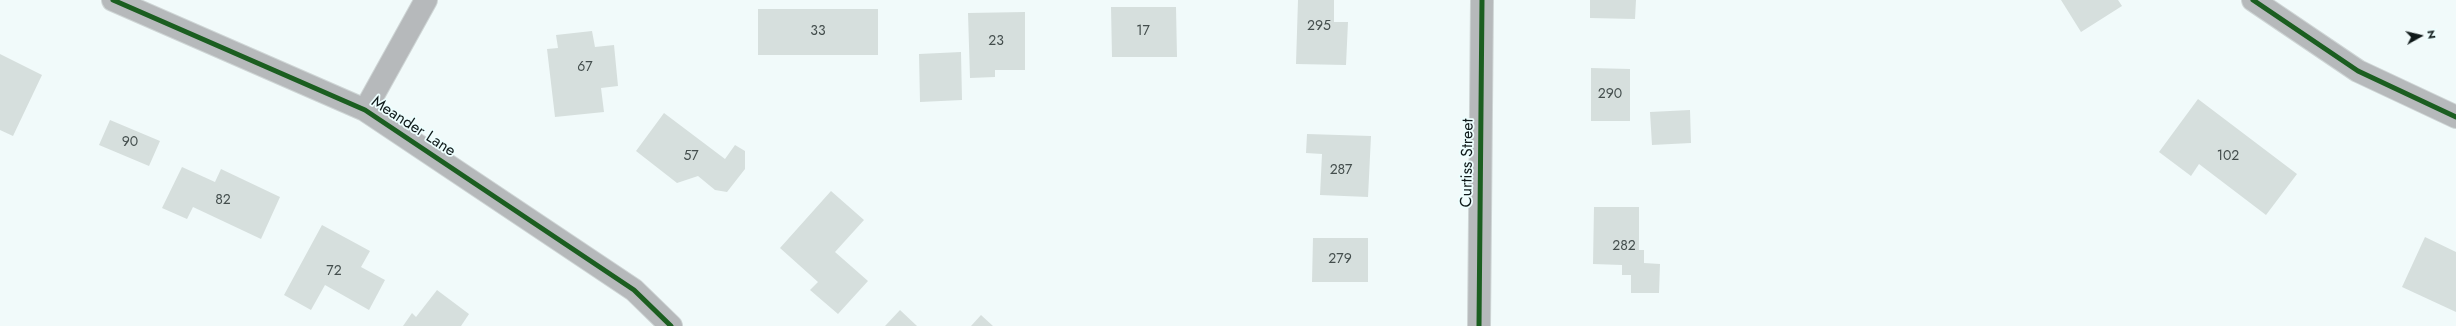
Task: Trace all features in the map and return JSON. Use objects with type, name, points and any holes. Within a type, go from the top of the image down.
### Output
[{"type":"street","name":"Meander Lane","points":[[113,0],[365,110],[634,290],[670,326]]},
{"type":"street","points":[[365,110],[426,0]]},
{"type":"street","name":"Curtiss Street","points":[[1479,326],[1482,0]]},
{"type":"street","points":[[2253,0],[2358,71],[2456,117]]},
{"type":"building","points":[[1298,0],[1334,0],[1334,22],[1348,22],[1346,65],[1296,64]]},
{"type":"building","points":[[1590,0],[1636,0],[1635,19],[1590,18]]},
{"type":"building","points":[[2061,0],[2118,0],[2122,6],[2081,32]]},
{"type":"building","points":[[1111,7],[1176,7],[1177,57],[1112,57]]},
{"type":"building","points":[[758,9],[878,9],[878,55],[758,55]]},
{"type":"building","points":[[1025,12],[1025,70],[995,70],[995,77],[970,78],[968,13]]},
{"type":"building","points":[[592,31],[595,47],[614,45],[618,86],[601,88],[604,112],[555,117],[547,49],[558,48],[556,35]]},
{"type":"building","points":[[961,52],[962,100],[920,102],[919,54]]},
{"type":"building","points":[[0,54],[42,75],[13,136],[0,130]]},
{"type":"building","points":[[1591,68],[1630,69],[1630,121],[1591,121]]},
{"type":"building","points":[[2198,99],[2297,174],[2266,215],[2199,164],[2191,176],[2159,152]]},
{"type":"building","points":[[1690,110],[1691,143],[1652,145],[1650,112]]},
{"type":"building","points":[[664,113],[725,159],[735,145],[745,151],[745,169],[727,192],[715,190],[698,176],[677,183],[636,151]]},
{"type":"building","points":[[110,120],[160,141],[149,166],[99,145]]},
{"type":"building","points":[[1307,134],[1371,136],[1368,197],[1320,195],[1322,154],[1306,153]]},
{"type":"building","points":[[182,167],[215,182],[221,169],[280,197],[261,239],[193,207],[187,219],[162,208]]},
{"type":"building","points":[[831,191],[864,220],[835,252],[868,281],[838,314],[810,290],[818,282],[780,248]]},
{"type":"building","points":[[1594,207],[1639,207],[1639,250],[1644,250],[1644,263],[1660,264],[1659,293],[1631,293],[1631,275],[1622,275],[1622,265],[1593,264]]},
{"type":"building","points":[[322,225],[370,251],[361,267],[385,280],[369,310],[325,285],[311,310],[284,295]]},
{"type":"building","points":[[2425,237],[2456,252],[2456,312],[2402,287]]},
{"type":"building","points":[[1313,238],[1368,238],[1368,282],[1312,282]]},
{"type":"building","points":[[437,290],[469,314],[461,326],[403,326],[412,313],[416,317]]},
{"type":"building","points":[[900,310],[917,326],[885,326]]},
{"type":"building","points":[[981,315],[993,326],[971,326]]},
{"type":"cycle path","points":[[113,0],[365,110],[634,290],[671,326]]},
{"type":"cycle path","points":[[1479,326],[1482,0]]},
{"type":"cycle path","points":[[2253,0],[2358,71],[2456,117]]}]
